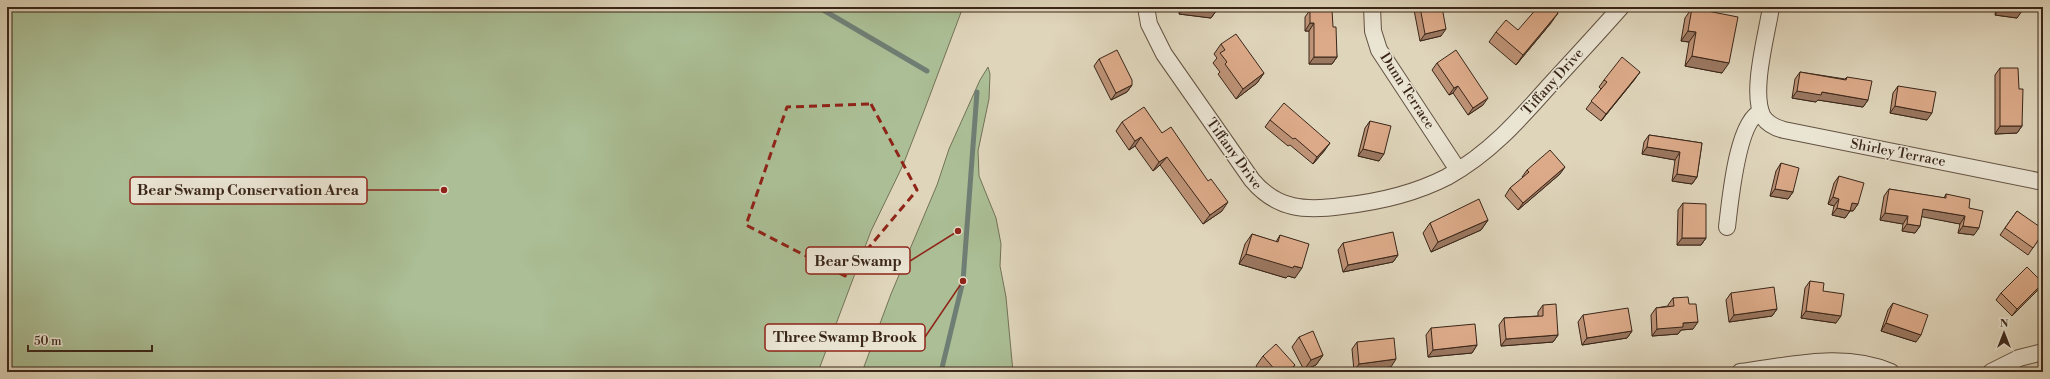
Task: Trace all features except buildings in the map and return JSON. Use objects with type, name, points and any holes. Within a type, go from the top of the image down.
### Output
[{"type":"street","name":"Tiffany Drive","points":[[1146,7],[1149,24],[1164,54],[1244,171],[1266,195],[1275,200],[1295,207],[1316,209],[1392,198],[1420,189],[1458,170],[1482,154],[1511,129],[1621,7]]},
{"type":"street","name":"Dunn Terrace","points":[[1372,7],[1373,31],[1379,50],[1458,170]]},
{"type":"street","points":[[1727,227],[1733,177],[1743,139],[1750,120],[1761,112],[1759,81],[1771,7]]},
{"type":"street","name":"Shirley Terrace","points":[[1761,112],[1769,124],[1784,130],[2043,182]]},
{"type":"street","points":[[1991,372],[2010,362],[2043,352]]},
{"type":"street","points":[[1740,372],[1841,361],[1862,363],[1891,372]]},
{"type":"highlighted area","points":[[871,104],[917,190],[845,276],[746,225],[787,107]]},
{"type":"green space","points":[[7,7],[963,7],[903,165],[871,231],[818,372],[7,372]]},
{"type":"green space","points":[[988,67],[990,74],[989,99],[978,151],[979,176],[996,218],[1001,244],[1000,266],[1006,297],[1013,372],[862,372],[891,294],[937,185],[949,149],[980,80]]},
{"type":"waterway","points":[[818,7],[927,71]]},
{"type":"waterway","points":[[941,372],[963,281],[977,92]]},
{"type":"place","name":"Bear Swamp Conservation Area","points":[[444,190]]},
{"type":"place","name":"Bear Swamp","points":[[958,231]]},
{"type":"place","name":"Three Swamp Brook","points":[[963,281]]}]
